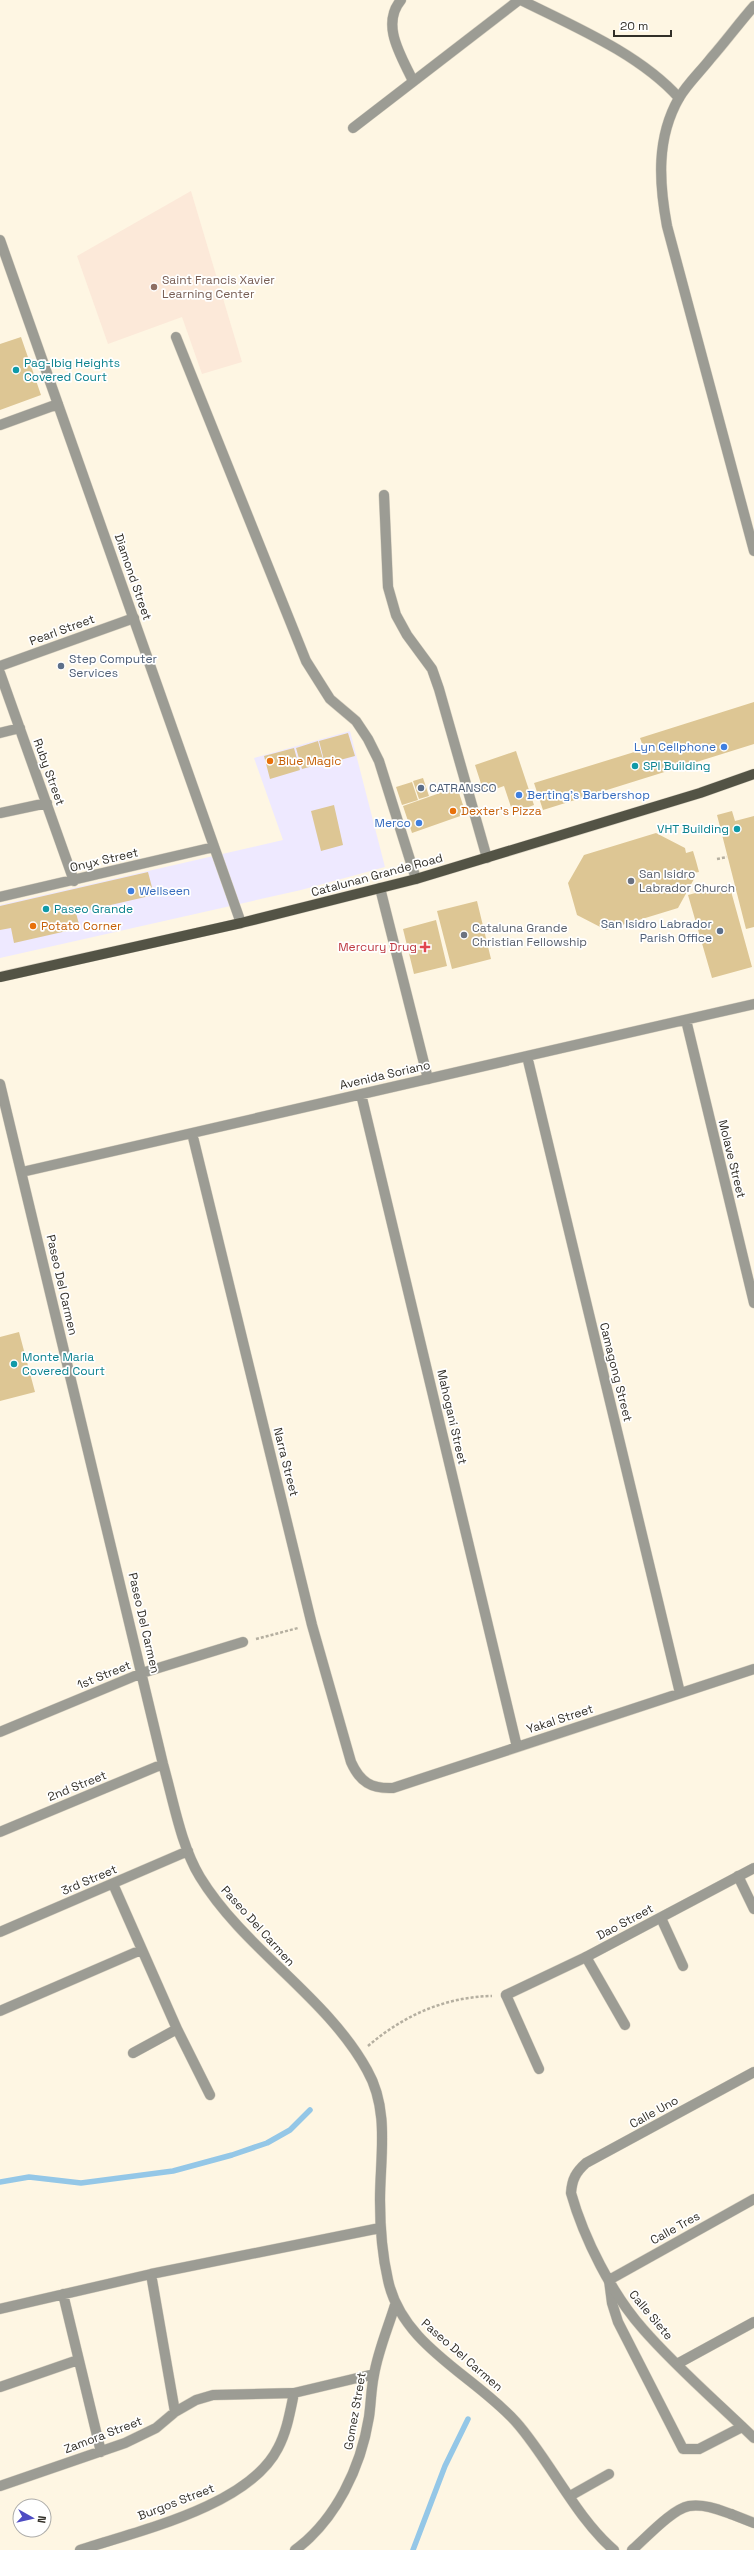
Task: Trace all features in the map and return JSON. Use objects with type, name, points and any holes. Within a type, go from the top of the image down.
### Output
[{"type":"main road","name":"Catalunan Grande Road","points":[[0,977],[241,923],[416,879],[700,793],[754,774]]},
{"type":"street","points":[[401,0],[393,16],[393,36],[413,81]]},
{"type":"street","points":[[353,128],[520,0],[592,36],[626,56],[668,85],[679,98]]},
{"type":"street","points":[[754,6],[679,98],[668,121],[662,148],[661,194],[667,226],[754,551]]},
{"type":"street","name":"Diamond Street","points":[[0,240],[241,923]]},
{"type":"street","points":[[176,337],[306,660],[330,699],[356,721],[378,762],[416,879]]},
{"type":"street","points":[[0,426],[58,404]]},
{"type":"street","points":[[384,495],[388,587],[394,608],[407,636],[432,669],[487,858]]},
{"type":"street","name":"Pearl Street","points":[[0,666],[134,618]]},
{"type":"street","name":"Ruby Street","points":[[0,673],[74,881]]},
{"type":"street","points":[[0,732],[20,728]]},
{"type":"street","points":[[0,813],[47,803]]},
{"type":"street","name":"Onyx Street","points":[[0,897],[74,881],[214,847]]},
{"type":"street","points":[[380,888],[428,1079]]},
{"type":"street","name":"Avenida Soriano","points":[[22,1172],[754,1004]]},
{"type":"street","name":"Molave Street","points":[[686,1020],[754,1303]]},
{"type":"street","name":"Camagong Street","points":[[527,1056],[680,1693]]},
{"type":"street","name":"Paseo Del Carmen","points":[[0,1084],[163,1764],[188,1851],[199,1875],[222,1908],[320,2010],[358,2054],[369,2073],[381,2116],[383,2144],[380,2228],[385,2264],[395,2305],[412,2331],[494,2400],[517,2424],[570,2496],[614,2550]]},
{"type":"street","name":"Mahogani Street","points":[[361,1094],[517,1747]]},
{"type":"street","name":"Narra Street","points":[[192,1133],[312,1625],[351,1762],[356,1774],[365,1783],[373,1787]]},
{"type":"street","name":"1st Street","points":[[0,1732],[142,1673],[243,1642]]},
{"type":"street","name":"Yakal Street","points":[[373,1787],[393,1788],[754,1669]]},
{"type":"street","name":"2nd Street","points":[[0,1832],[163,1764]]},
{"type":"street","name":"3rd Street","points":[[0,1932],[188,1851]]},
{"type":"street","name":"Dao Street","points":[[506,1995],[586,1958],[754,1868]]},
{"type":"street","points":[[738,1876],[754,1909]]},
{"type":"street","points":[[113,1884],[177,2029],[210,2095]]},
{"type":"street","points":[[661,1918],[683,1966]]},
{"type":"street","points":[[0,2011],[141,1950]]},
{"type":"street","points":[[586,1958],[625,2025]]},
{"type":"street","points":[[506,1995],[539,2069]]},
{"type":"street","points":[[133,2053],[177,2029]]},
{"type":"street","name":"Calle Uno","points":[[572,2181],[577,2171],[586,2163],[754,2072]]},
{"type":"street","name":"Calle Siete","points":[[572,2181],[571,2193],[574,2206],[609,2280],[643,2330],[754,2438]]},
{"type":"street","name":"Calle Tres","points":[[609,2280],[754,2199]]},
{"type":"street","points":[[0,2309],[151,2274],[380,2228]]},
{"type":"street","points":[[151,2274],[175,2412]]},
{"type":"street","points":[[609,2280],[612,2303],[618,2322],[683,2449],[700,2450],[742,2426]]},
{"type":"street","points":[[63,2294],[100,2452]]},
{"type":"street","name":"Gomez Street","points":[[294,2550],[322,2525],[345,2489],[360,2455],[369,2418],[374,2374],[395,2305]]},
{"type":"street","points":[[677,2364],[754,2322]]},
{"type":"street","points":[[0,2387],[78,2360]]},
{"type":"street","name":"Zamora Street","points":[[0,2486],[142,2436],[175,2412],[196,2400],[213,2395],[294,2393],[374,2374]]},
{"type":"street","name":"Burgos Street","points":[[80,2550],[170,2521],[210,2505],[238,2490],[261,2471],[278,2449],[287,2428],[294,2393]]},
{"type":"street","points":[[570,2496],[609,2474]]},
{"type":"street","points":[[632,2550],[669,2518],[687,2506],[706,2506],[754,2523]]},
{"type":"path","points":[[717,859],[727,857]]},
{"type":"path","points":[[243,1642],[312,1625]]},
{"type":"path","points":[[358,2054],[388,2028],[423,2010],[449,2001],[477,1996],[506,1995]]},
{"type":"shaded area","name":"Saint Francis Xavier Learning Center","points":[[191,191],[242,362],[202,374],[182,317],[108,344],[77,256]]},
{"type":"shaded area","points":[[350,731],[385,867],[301,890],[0,958],[0,905],[283,840],[254,758]]},
{"type":"building","name":"Pag-Ibig Heights Covered Court","points":[[21,337],[41,395],[0,410],[0,344]]},
{"type":"building","name":"SPI Building","points":[[754,702],[754,744],[543,810],[534,783],[644,749],[640,738]]},
{"type":"building","points":[[348,733],[355,756],[325,764],[319,741]]},
{"type":"building","points":[[318,741],[324,763],[302,769],[296,748]]},
{"type":"building","points":[[294,748],[300,770],[270,779],[264,756]]},
{"type":"building","points":[[516,751],[534,805],[513,813],[504,786],[484,793],[475,765]]},
{"type":"building","points":[[423,778],[429,796],[419,799],[413,781]]},
{"type":"building","points":[[412,782],[418,800],[402,805],[396,787]]},
{"type":"building","points":[[457,787],[466,814],[412,833],[403,806]]},
{"type":"building","points":[[334,805],[343,845],[321,851],[311,811]]},
{"type":"building","points":[[732,811],[735,821],[754,816],[754,927],[746,929],[717,815]]},
{"type":"building","name":"San Isidro Labrador Church","points":[[656,833],[685,848],[686,853],[693,851],[696,861],[699,872],[692,873],[694,879],[678,908],[606,930],[577,915],[568,883],[584,855]]},
{"type":"building","name":"Paseo Grande","points":[[148,872],[154,895],[76,913],[80,928],[14,943],[11,928],[0,930],[0,906]]},
{"type":"building","name":"San Isidro Labrador Parish Office","points":[[729,884],[752,967],[712,978],[688,895]]},
{"type":"building","name":"Cataluna Grande Christian Fellowship","points":[[477,901],[491,959],[452,969],[437,911]]},
{"type":"building","name":"Mercury Drug","points":[[436,920],[447,966],[414,974],[403,929]]},
{"type":"building","name":"Monte Maria Covered Court","points":[[19,1332],[35,1392],[0,1401],[0,1337]]},
{"type":"waterway","points":[[0,2182],[29,2177],[81,2183],[173,2171],[232,2155],[267,2143],[290,2130],[310,2110]]},
{"type":"waterway","points":[[413,2550],[445,2466],[468,2419]]},
{"type":"place","name":"Saint Francis Xavier Learning Center","points":[[154,287]]},
{"type":"place","name":"Pag-Ibig Heights Covered Court","points":[[16,370]]},
{"type":"place","name":"Step Computer Services","points":[[61,666]]},
{"type":"place","name":"Lyn Cellphone","points":[[724,747]]},
{"type":"place","name":"Blue Magic","points":[[270,761]]},
{"type":"place","name":"SPI Building","points":[[635,766]]},
{"type":"place","name":"CATRANSCO","points":[[421,788]]},
{"type":"place","name":"Berting's Barbershop","points":[[519,795]]},
{"type":"place","name":"Dexter's Pizza","points":[[453,811]]},
{"type":"place","name":"Merco","points":[[419,823]]},
{"type":"place","name":"VHT Building","points":[[737,829]]},
{"type":"place","name":"San Isidro Labrador Church","points":[[631,881]]},
{"type":"place","name":"Wellseen","points":[[131,891]]},
{"type":"place","name":"Paseo Grande","points":[[46,909]]},
{"type":"place","name":"Potato Corner","points":[[33,926]]},
{"type":"place","name":"San Isidro Labrador Parish Office","points":[[720,931]]},
{"type":"place","name":"Cataluna Grande Christian Fellowship","points":[[464,935]]},
{"type":"place","name":"Mercury Drug","points":[[425,947]]},
{"type":"place","name":"Monte Maria Covered Court","points":[[14,1364]]}]
